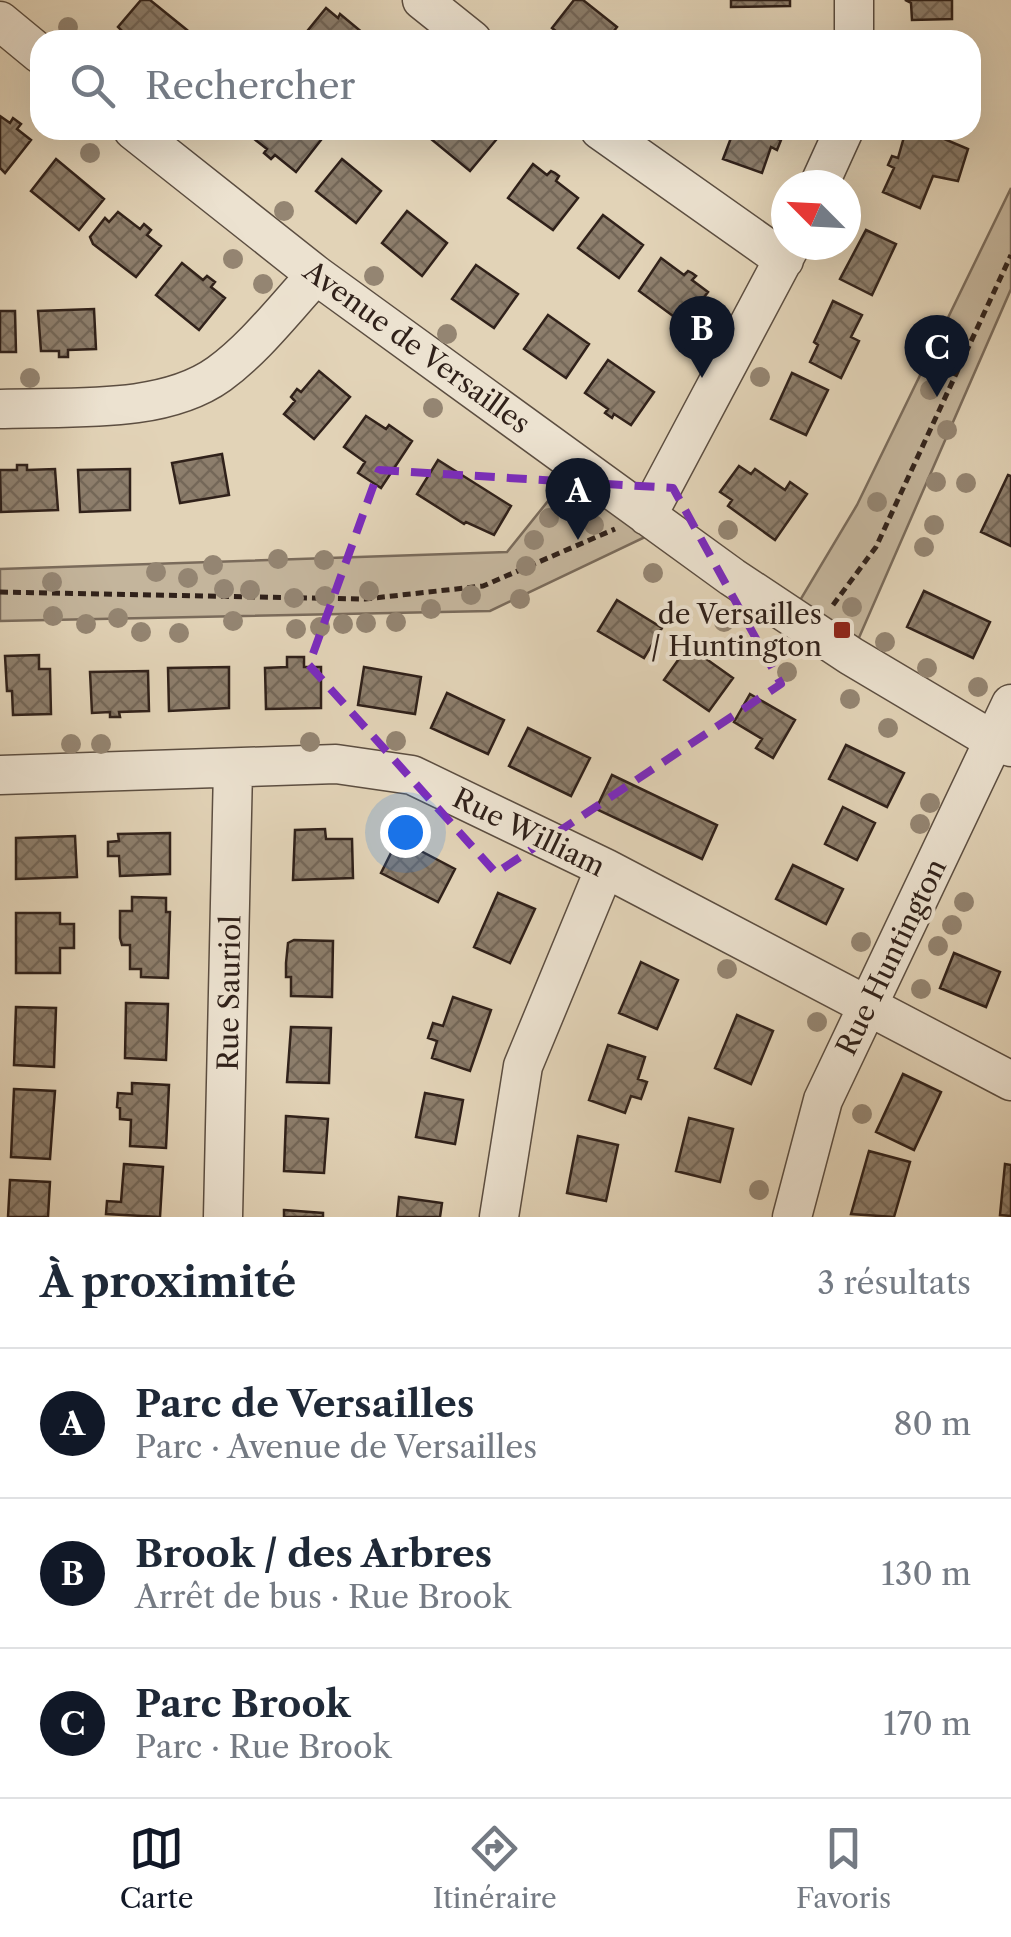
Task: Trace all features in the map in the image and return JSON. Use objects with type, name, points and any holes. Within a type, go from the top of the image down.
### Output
[{"type":"street","points":[[422,0],[460,30]]},
{"type":"street","points":[[854,0],[854,30]]},
{"type":"street","points":[[0,21],[30,46]]},
{"type":"street","name":"Avenue de Versailles","points":[[147,140],[316,274],[647,516],[813,632],[1003,744]]},
{"type":"street","points":[[615,140],[771,241]]},
{"type":"street","points":[[826,170],[839,140]]},
{"type":"street","points":[[647,516],[784,260]]},
{"type":"street","points":[[0,409],[150,402],[185,392],[216,376],[248,350],[316,274]]},
{"type":"street","name":"Rue Huntington","points":[[792,1217],[822,1100],[1003,744],[1011,704]]},
{"type":"street","name":"Rue William","points":[[0,775],[336,764],[412,774],[605,868],[1011,1081]]},
{"type":"street","name":"Rue Sauriol","points":[[223,1217],[233,770]]},
{"type":"street","points":[[499,1217],[522,1066],[605,868]]},
{"type":"path","points":[[813,632],[876,547],[1011,255]]},
{"type":"path","points":[[0,592],[365,599],[482,586],[647,516]]},
{"type":"highlighted area","points":[[379,470],[673,488],[781,684],[496,873],[309,665]]},
{"type":"shaded area","points":[[1011,188],[1011,289],[851,656],[790,617],[857,505]]},
{"type":"shaded area","points":[[577,465],[664,528],[490,611],[0,621],[0,569],[507,552]]},
{"type":"building","points":[[141,0],[150,0],[187,30],[121,30],[118,27]]},
{"type":"building","points":[[574,0],[583,0],[617,27],[615,30],[552,28]]},
{"type":"building","points":[[731,0],[790,0],[790,6],[731,7]]},
{"type":"building","points":[[905,0],[952,0],[952,19],[912,20],[911,3]]},
{"type":"building","points":[[326,8],[359,30],[308,30]]},
{"type":"building","points":[[0,116],[21,124],[17,129],[31,140],[5,173],[0,168]]},
{"type":"building","points":[[256,140],[321,140],[296,172],[275,155],[271,159],[264,153],[267,149]]},
{"type":"building","points":[[432,140],[496,140],[470,171]]},
{"type":"building","points":[[730,140],[781,140],[777,150],[771,147],[762,173],[723,159]]},
{"type":"building","points":[[903,140],[947,140],[968,149],[958,181],[933,176],[920,208],[883,192],[894,168],[888,165],[892,156],[898,158]]},
{"type":"building","points":[[56,159],[104,199],[79,230],[31,191]]},
{"type":"building","points":[[342,159],[381,191],[356,223],[316,191]]},
{"type":"building","points":[[533,164],[547,175],[551,171],[559,176],[556,181],[578,198],[553,230],[508,198]]},
{"type":"building","points":[[407,211],[447,243],[422,276],[382,243]]},
{"type":"building","points":[[118,212],[140,229],[144,224],[151,230],[147,235],[161,246],[136,277],[93,244],[90,237],[105,218],[109,222]]},
{"type":"building","points":[[603,215],[643,245],[619,278],[578,248]]},
{"type":"building","points":[[866,230],[896,244],[872,295],[840,279],[850,260],[861,260],[861,239]]},
{"type":"building","points":[[661,258],[684,275],[692,273],[696,276],[692,280],[708,292],[684,324],[639,291]]},
{"type":"building","points":[[182,263],[203,280],[207,276],[215,282],[211,287],[225,298],[199,330],[156,295]]},
{"type":"building","points":[[476,265],[518,294],[494,328],[452,299]]},
{"type":"building","points":[[833,301],[862,315],[851,337],[859,341],[841,378],[810,362],[818,345],[814,342]]},
{"type":"building","points":[[94,309],[96,349],[68,350],[68,357],[59,357],[59,351],[41,351],[38,311]]},
{"type":"building","points":[[0,311],[15,311],[16,352],[0,352]]},
{"type":"building","points":[[548,315],[589,344],[566,378],[524,349]]},
{"type":"building","points":[[608,360],[654,392],[631,425],[614,414],[612,418],[605,413],[608,409],[585,393]]},
{"type":"building","points":[[319,371],[350,397],[314,439],[284,414],[295,401],[291,397],[297,389],[301,392]]},
{"type":"building","points":[[792,373],[828,390],[806,435],[771,419]]},
{"type":"building","points":[[366,416],[386,429],[389,425],[412,441],[381,488],[358,473],[365,462],[344,447]]},
{"type":"building","points":[[222,454],[229,495],[180,503],[172,463]]},
{"type":"building","points":[[438,460],[511,506],[494,535],[464,524],[417,494]]},
{"type":"building","points":[[17,465],[27,465],[27,470],[55,469],[58,510],[1,512],[0,470],[17,470]]},
{"type":"building","points":[[739,466],[751,474],[755,469],[785,490],[790,482],[807,494],[775,540],[728,506],[732,500],[720,492]]},
{"type":"building","points":[[130,469],[130,510],[80,512],[78,470]]},
{"type":"building","points":[[1008,475],[1011,476],[1011,546],[981,532]]},
{"type":"building","points":[[924,591],[990,622],[973,658],[907,627]]},
{"type":"building","points":[[617,600],[662,628],[644,658],[598,631]]},
{"type":"building","points":[[688,646],[733,678],[709,711],[664,680]]},
{"type":"building","points":[[39,655],[39,669],[50,669],[51,714],[13,715],[5,656]]},
{"type":"building","points":[[287,657],[304,657],[304,667],[321,667],[321,708],[266,709],[265,668],[287,667]]},
{"type":"building","points":[[229,667],[229,708],[169,711],[168,668]]},
{"type":"building","points":[[364,667],[421,677],[415,714],[358,705]]},
{"type":"building","points":[[148,671],[149,711],[119,712],[120,717],[110,717],[110,712],[92,713],[90,672]]},
{"type":"building","points":[[447,693],[504,720],[488,754],[431,728]]},
{"type":"building","points":[[750,694],[795,720],[773,758],[756,748],[762,739],[734,722]]},
{"type":"building","points":[[528,728],[590,758],[571,796],[509,766]]},
{"type":"building","points":[[846,745],[904,773],[887,807],[829,779]]},
{"type":"building","points":[[612,775],[717,825],[702,859],[596,809]]},
{"type":"building","points":[[843,807],[875,823],[857,860],[825,844]]},
{"type":"building","points":[[325,829],[326,839],[352,839],[353,878],[293,880],[295,830]]},
{"type":"building","points":[[170,833],[170,874],[120,876],[119,856],[108,856],[108,842],[119,841],[118,834]]},
{"type":"building","points":[[75,836],[77,877],[16,879],[16,838]]},
{"type":"building","points":[[398,839],[455,869],[438,902],[381,873]]},
{"type":"building","points":[[793,865],[843,889],[826,924],[776,899]]},
{"type":"building","points":[[498,893],[535,909],[510,963],[474,947]]},
{"type":"building","points":[[132,897],[166,898],[166,912],[170,912],[168,978],[141,977],[141,969],[130,969],[130,945],[122,945],[120,938],[120,911],[132,911]]},
{"type":"building","points":[[16,913],[60,913],[60,924],[74,924],[74,948],[60,948],[60,973],[16,973]]},
{"type":"building","points":[[333,941],[332,997],[291,996],[286,963],[288,943]]},
{"type":"building","points":[[954,953],[1000,972],[986,1007],[940,988]]},
{"type":"building","points":[[641,962],[678,980],[657,1029],[619,1013]]},
{"type":"building","points":[[453,997],[491,1010],[470,1071],[432,1058],[437,1041],[428,1038],[433,1023],[443,1026]]},
{"type":"building","points":[[126,1003],[168,1004],[166,1060],[125,1058]]},
{"type":"building","points":[[16,1007],[56,1008],[54,1067],[14,1065]]},
{"type":"building","points":[[737,1015],[773,1031],[751,1084],[715,1068]]},
{"type":"building","points":[[291,1027],[331,1028],[329,1083],[287,1082]]},
{"type":"building","points":[[608,1045],[645,1057],[638,1079],[647,1082],[641,1099],[631,1096],[625,1113],[589,1100]]},
{"type":"building","points":[[903,1074],[941,1092],[914,1150],[876,1132]]},
{"type":"building","points":[[132,1083],[169,1085],[166,1148],[130,1146],[131,1120],[120,1119],[117,1107],[118,1093],[132,1094]]},
{"type":"building","points":[[14,1089],[55,1091],[50,1159],[11,1157]]},
{"type":"building","points":[[425,1093],[463,1100],[455,1144],[416,1137]]},
{"type":"building","points":[[286,1116],[328,1119],[324,1173],[284,1171]]},
{"type":"building","points":[[689,1118],[733,1129],[720,1182],[676,1171]]},
{"type":"building","points":[[578,1136],[618,1145],[606,1201],[567,1193]]},
{"type":"building","points":[[869,1151],[910,1162],[894,1217],[851,1214]]},
{"type":"building","points":[[124,1164],[163,1167],[160,1217],[106,1214],[107,1201],[121,1202]]},
{"type":"building","points":[[1005,1164],[1011,1165],[1011,1216],[1000,1215]]},
{"type":"building","points":[[10,1180],[50,1182],[48,1217],[8,1217]]},
{"type":"building","points":[[399,1197],[442,1203],[440,1217],[397,1217]]},
{"type":"building","points":[[284,1210],[323,1213],[323,1217],[284,1217]]},
{"type":"place","name":"Brook / des Arbres","points":[[702,378]]},
{"type":"place","name":"Parc Brook","points":[[937,397]]},
{"type":"place","name":"Parc de Versailles","points":[[578,540]]},
{"type":"place","name":"de Versailles / Huntington","points":[[842,630]]}]
